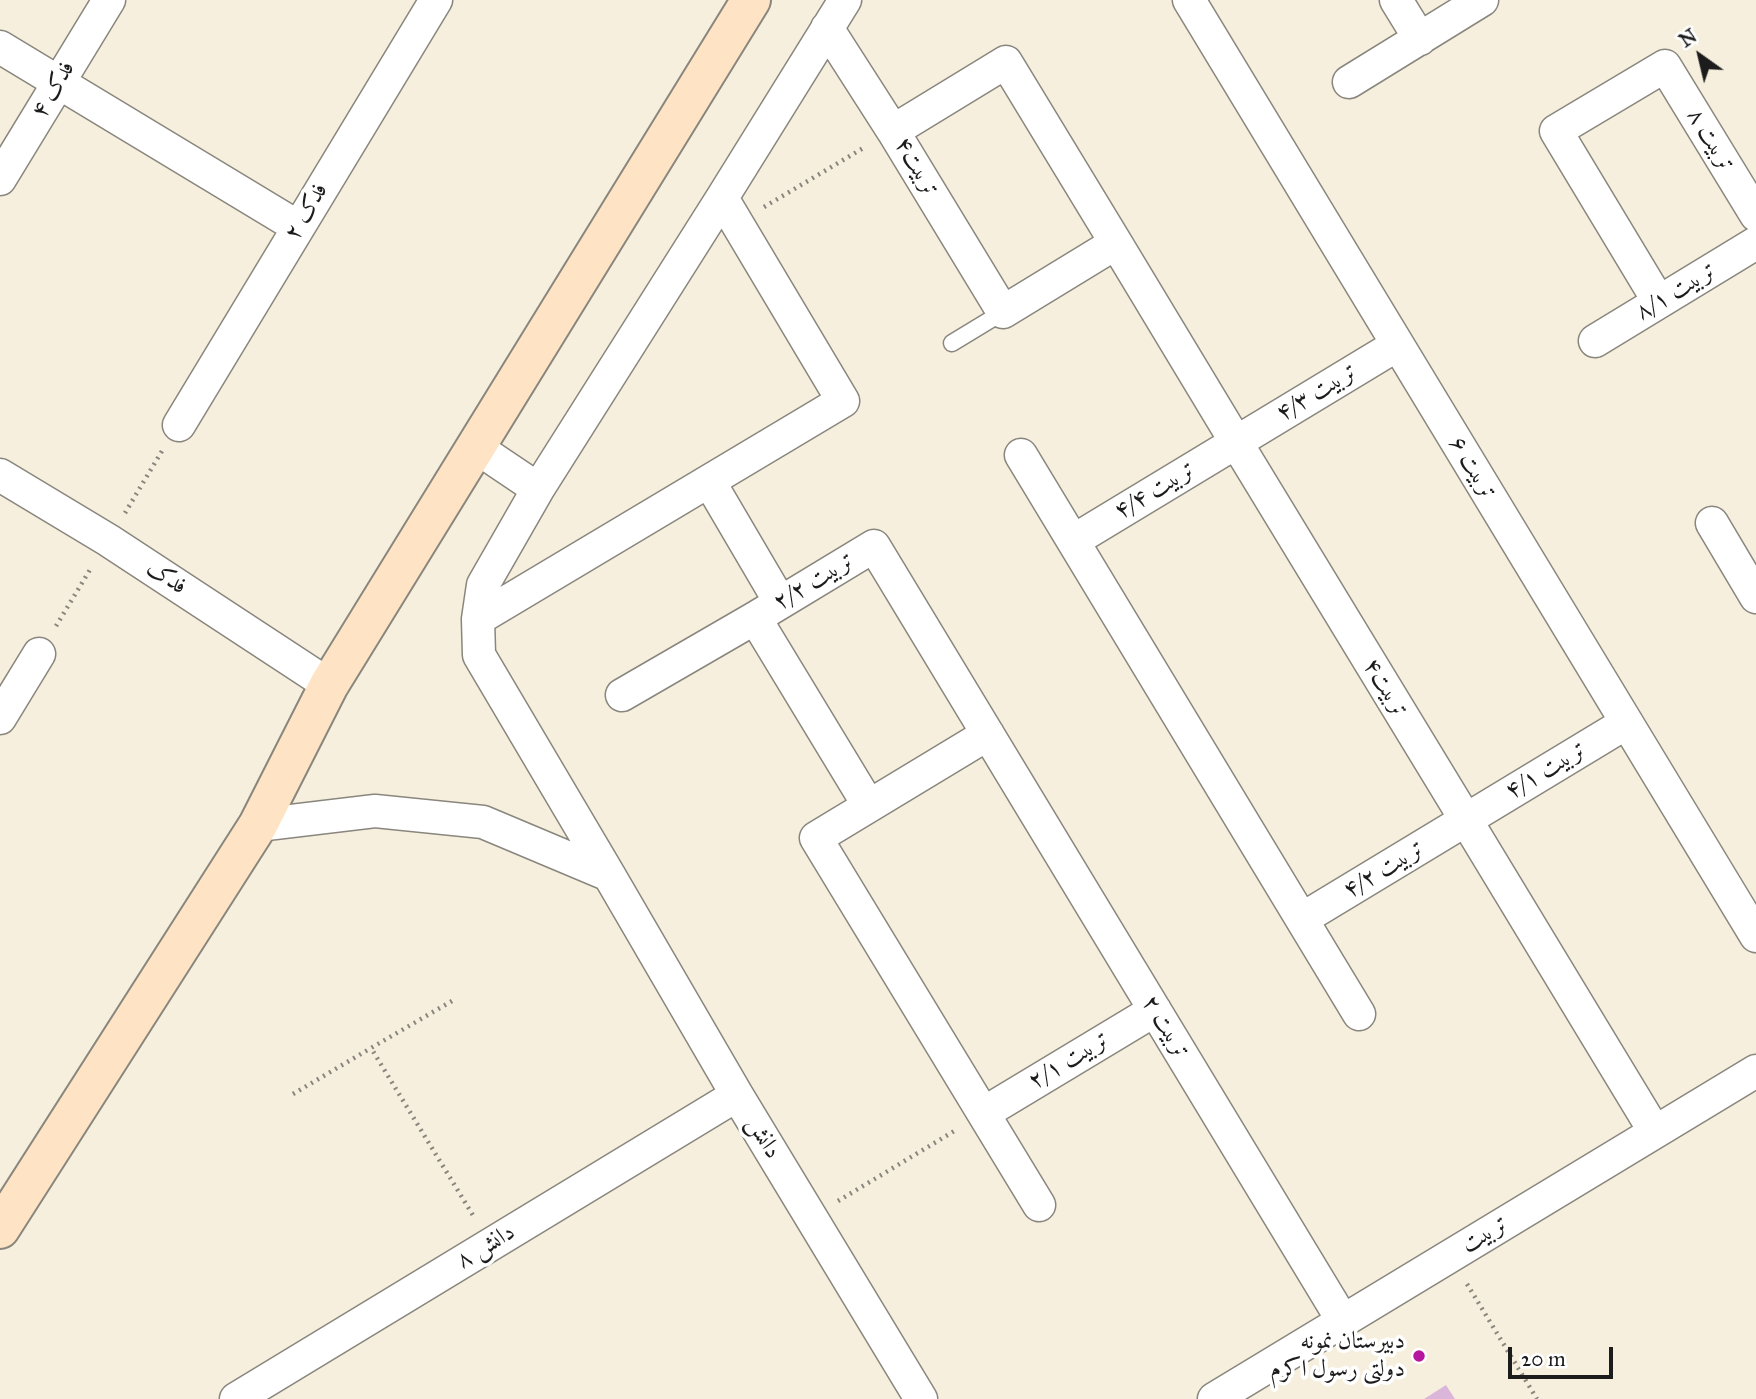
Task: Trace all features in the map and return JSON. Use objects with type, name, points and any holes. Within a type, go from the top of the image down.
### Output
[{"type":"street","name":"فدک ۴","points":[[0,179],[109,0]]},
{"type":"street","name":"فدک ۲","points":[[178,425],[436,0]]},
{"type":"street","points":[[0,1229],[258,825],[329,685],[751,0]]},
{"type":"street","name":"دانش","points":[[845,0],[827,28],[729,211],[538,489],[483,585],[478,619],[479,655],[737,1096],[919,1398]]},
{"type":"street","name":"تربیت ۶","points":[[1189,0],[1756,936]]},
{"type":"street","points":[[1396,0],[1420,39]]},
{"type":"street","points":[[1349,82],[1482,0]]},
{"type":"street","points":[[827,28],[893,131]]},
{"type":"street","points":[[0,47],[299,227]]},
{"type":"street","name":"تربیت۴","points":[[1003,312],[893,131],[1006,62],[1655,1132]]},
{"type":"street","name":"تربیت ۸","points":[[1659,302],[1556,131],[1665,66],[1756,215]]},
{"type":"street","points":[[478,619],[843,401],[729,211]]},
{"type":"street","points":[[1003,312],[1116,243]]},
{"type":"street","name":"تربیت ۸/۱","points":[[1595,341],[1756,243]]},
{"type":"street","name":"تربیت ۴/۳","points":[[1237,442],[1397,345]]},
{"type":"street","name":"تربیت ۴/۴","points":[[1073,541],[1237,442]]},
{"type":"street","points":[[477,448],[538,489]]},
{"type":"street","points":[[1021,455],[1359,1014]]},
{"type":"street","name":"فدک","points":[[0,475],[108,540],[329,685]]},
{"type":"street","points":[[709,481],[768,610],[869,806]]},
{"type":"street","points":[[1712,523],[1756,597]]},
{"type":"street","name":"تربیت ۲/۲","points":[[622,695],[874,546]]},
{"type":"street","name":"تربیت ۲","points":[[874,546],[1343,1321]]},
{"type":"street","points":[[0,719],[39,654]]},
{"type":"street","name":"تربیت ۴/۱","points":[[1466,820],[1626,723]]},
{"type":"street","points":[[988,734],[816,838],[1039,1205]]},
{"type":"street","points":[[258,825],[375,811],[484,822],[609,875]]},
{"type":"street","name":"تربیت ۴/۲","points":[[1302,919],[1466,820]]},
{"type":"street","name":"تربیت ۲/۱","points":[[984,1113],[1154,1010]]},
{"type":"street","name":"تربیت","points":[[1214,1399],[1756,1070]]},
{"type":"street","name":"دانش ۸","points":[[236,1399],[737,1096]]},
{"type":"lane","points":[[952,343],[1003,312]]},
{"type":"path","points":[[729,211],[893,131]]},
{"type":"path","points":[[293,1094],[452,1001]]},
{"type":"path","points":[[371,1048],[491,1244]]},
{"type":"path","points":[[811,1217],[984,1113]]},
{"type":"path","points":[[1450,1256],[1537,1399]]},
{"type":"building","points":[[1446,1385],[1455,1399],[1424,1399]]},
{"type":"place","name":"دبیرستان نمونه دولتی رسول اکرم","points":[[1419,1356]]}]
